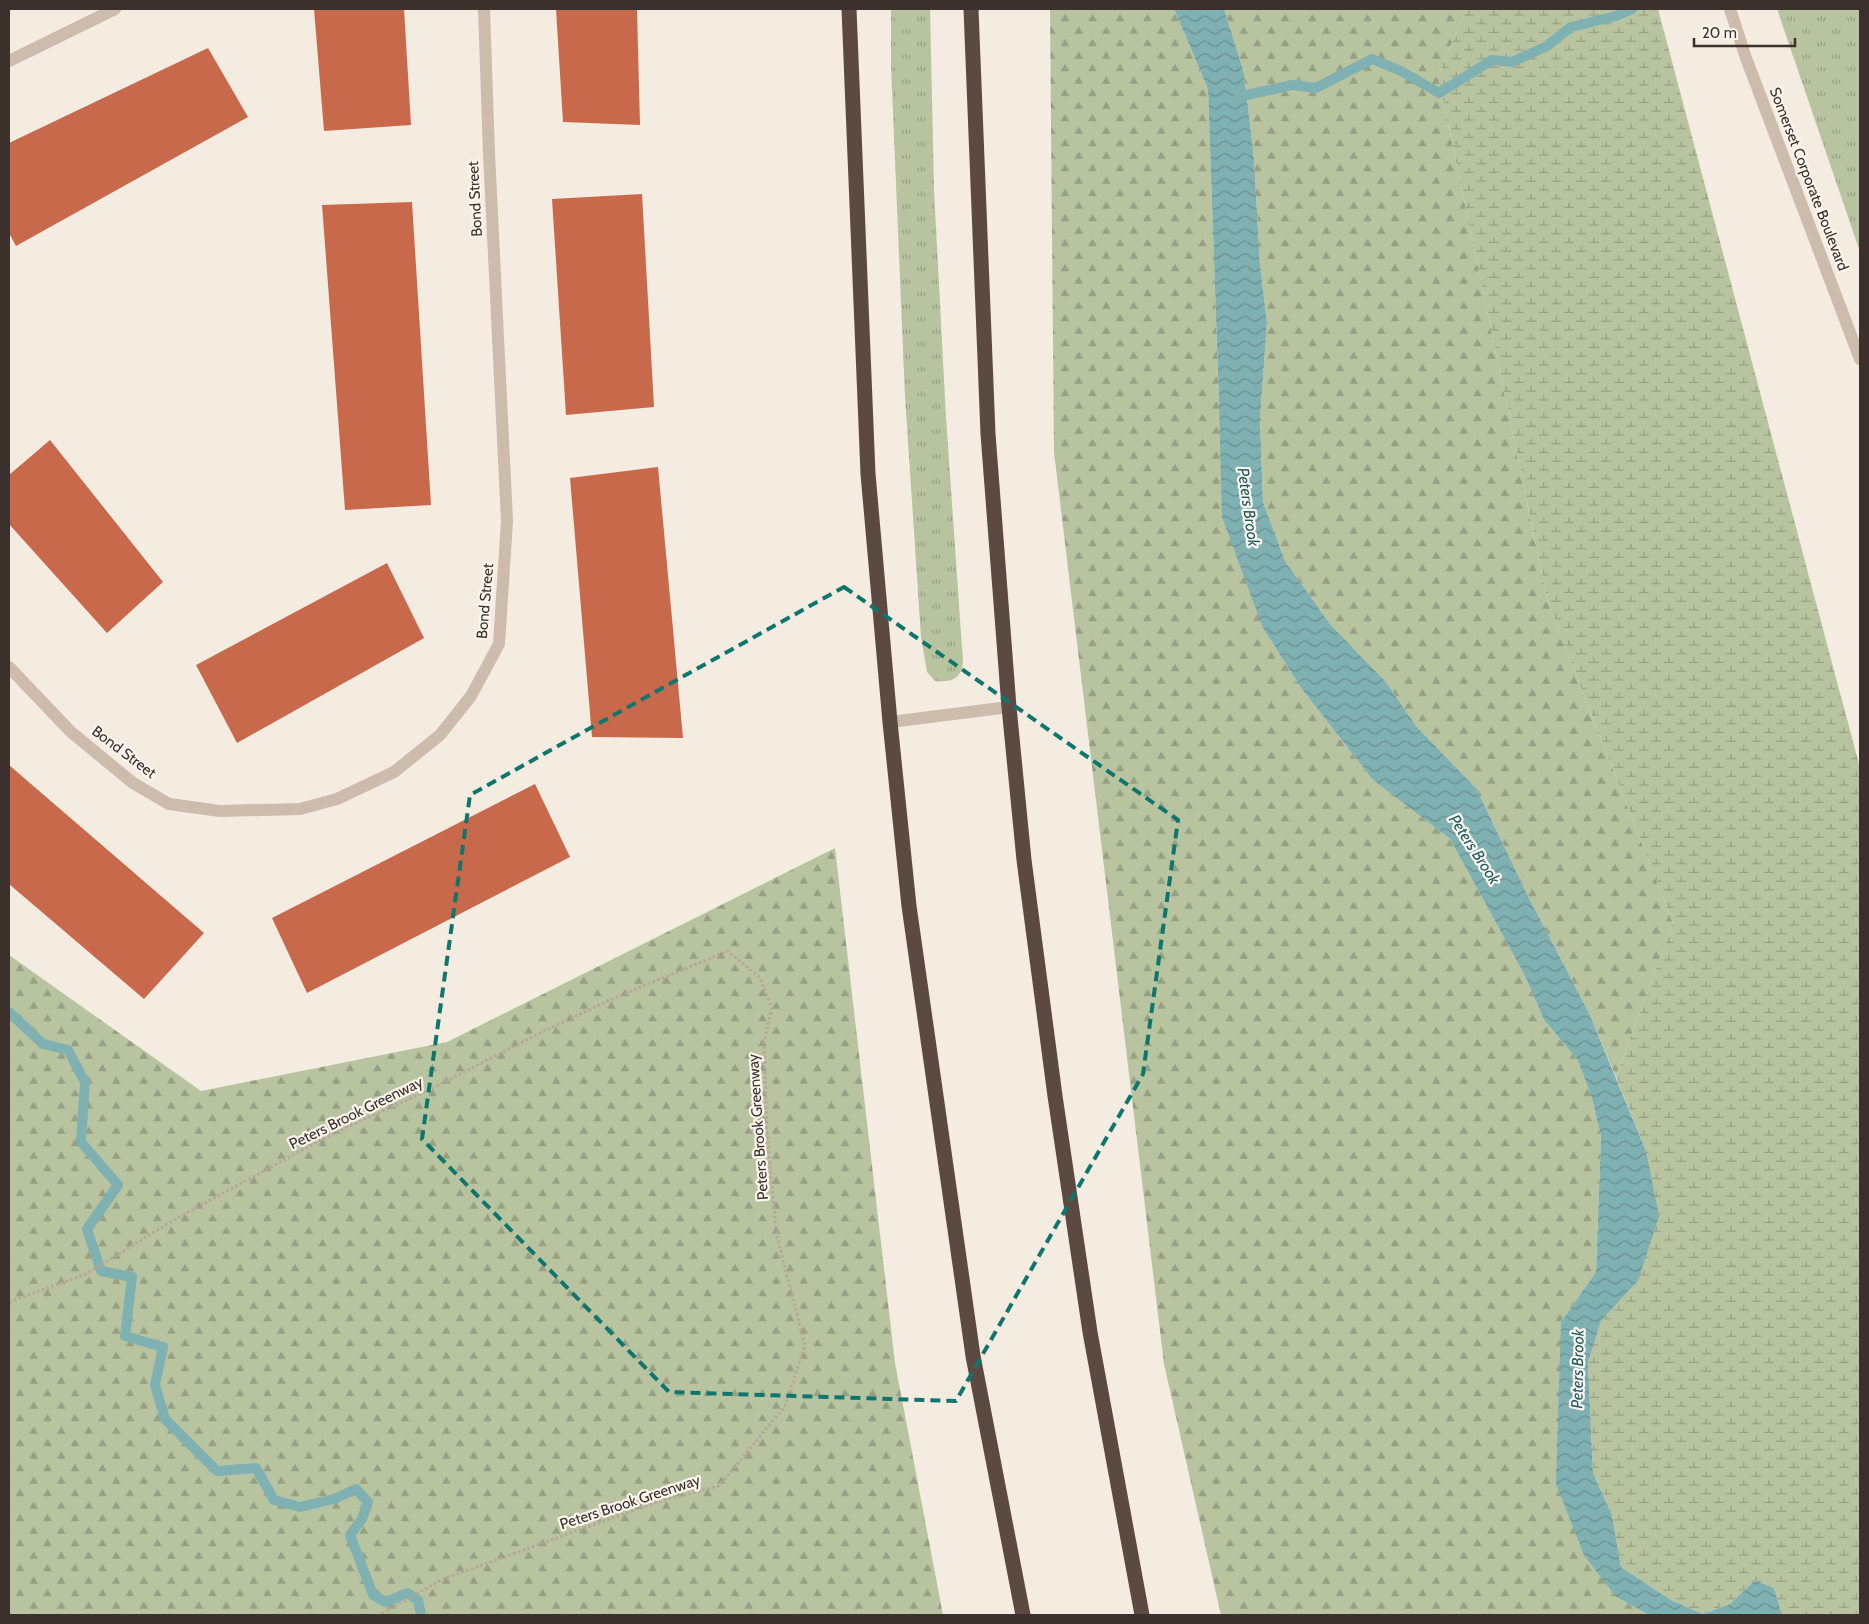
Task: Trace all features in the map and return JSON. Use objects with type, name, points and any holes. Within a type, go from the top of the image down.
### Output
[{"type":"highway","points":[[850,9],[868,474],[890,722],[910,916],[973,1356],[1023,1615]]},
{"type":"highway","points":[[971,9],[988,434],[1009,707],[1024,860],[1054,1096],[1090,1332],[1142,1615]]},
{"type":"street","points":[[9,61],[116,9]]},
{"type":"street","name":"Bond Street","points":[[9,667],[71,732],[133,783],[169,804],[220,811],[300,809],[336,799],[394,772],[440,735],[471,696],[499,644],[507,522],[484,9]]},
{"type":"street","name":"Somerset Corporate Boulevard","points":[[1730,9],[1746,58],[1860,359]]},
{"type":"street","points":[[890,722],[1009,707]]},
{"type":"path","name":"Peters Brook Greenway","points":[[9,1302],[86,1274],[172,1221],[326,1137],[436,1087],[540,1033],[623,994],[728,951],[760,978],[772,1008],[764,1042],[767,1135],[777,1236],[805,1346],[785,1406],[719,1486],[654,1503],[443,1579],[379,1615]]},
{"type":"highlighted area","points":[[844,587],[1178,820],[1143,1074],[956,1401],[669,1392],[422,1139],[470,795]]},
{"type":"green space","points":[[891,9],[930,9],[934,190],[946,417],[963,662],[960,673],[954,679],[946,681],[935,681],[927,672],[921,637],[905,397],[891,66]]},
{"type":"green space","points":[[1050,9],[1174,9],[1208,89],[1219,404],[1263,628],[1301,688],[1373,780],[1450,839],[1525,976],[1544,1020],[1577,1059],[1591,1095],[1601,1136],[1596,1272],[1561,1322],[1616,1597],[1649,1615],[1221,1615],[1164,1364],[1054,452]]},
{"type":"green space","points":[[1224,9],[1467,9],[1438,75],[1548,603],[1673,923],[1616,1077],[1589,1013],[1529,898],[1476,788],[1416,726],[1386,682],[1330,624],[1285,561],[1263,502],[1260,419],[1267,322],[1260,265],[1254,159],[1244,73]]},
{"type":"green space","points":[[1467,9],[1658,9],[1860,768],[1860,1615],[1782,1615],[1774,1588],[1755,1580],[1730,1604],[1703,1614],[1671,1600],[1621,1567],[1612,1515],[1593,1473],[1588,1363],[1601,1321],[1638,1281],[1646,1151],[1616,1077],[1673,923],[1548,603],[1438,75]]},
{"type":"green space","points":[[1777,9],[1860,9],[1860,252]]},
{"type":"green space","points":[[835,848],[895,1363],[943,1615],[9,1615],[9,955],[201,1091],[447,1042]]},
{"type":"water","name":"Peters Brook","points":[[1174,9],[1224,9],[1244,73],[1254,159],[1260,265],[1267,322],[1260,419],[1263,502],[1285,561],[1330,624],[1386,682],[1416,726],[1476,788],[1529,898],[1589,1013],[1646,1151],[1659,1216],[1638,1281],[1601,1321],[1588,1363],[1593,1473],[1612,1515],[1621,1567],[1671,1600],[1703,1614],[1730,1604],[1755,1580],[1774,1588],[1782,1615],[1649,1615],[1616,1597],[1584,1555],[1556,1484],[1561,1322],[1596,1272],[1601,1136],[1591,1095],[1577,1059],[1544,1020],[1525,976],[1450,839],[1373,780],[1301,688],[1263,628],[1222,517],[1208,89]]},
{"type":"building","points":[[314,9],[404,9],[411,125],[324,131]]},
{"type":"building","points":[[556,9],[637,9],[640,125],[563,122]]},
{"type":"building","points":[[208,48],[248,117],[16,246],[9,233],[9,143]]},
{"type":"building","points":[[642,194],[654,407],[566,415],[552,199]]},
{"type":"building","points":[[412,202],[431,505],[345,510],[322,205]]},
{"type":"building","points":[[50,440],[163,582],[107,633],[9,524],[9,475]]},
{"type":"building","points":[[658,467],[683,738],[592,737],[570,478]]},
{"type":"building","points":[[387,563],[424,638],[237,743],[196,665]]},
{"type":"building","points":[[9,765],[204,933],[144,999],[9,884]]},
{"type":"building","points":[[535,784],[570,857],[307,993],[272,918]]},
{"type":"waterway","points":[[1235,100],[1247,95],[1292,85],[1316,88],[1372,59],[1401,71],[1439,93],[1492,60],[1512,62],[1547,46],[1571,27],[1616,16],[1632,9]]},
{"type":"waterway","points":[[9,1012],[43,1044],[68,1050],[85,1082],[81,1142],[118,1185],[87,1229],[101,1271],[132,1277],[125,1336],[163,1347],[155,1385],[165,1419],[217,1471],[256,1468],[274,1500],[300,1507],[334,1499],[356,1489],[368,1502],[362,1519],[350,1535],[373,1595],[386,1602],[407,1593],[418,1600],[421,1615]]}]
